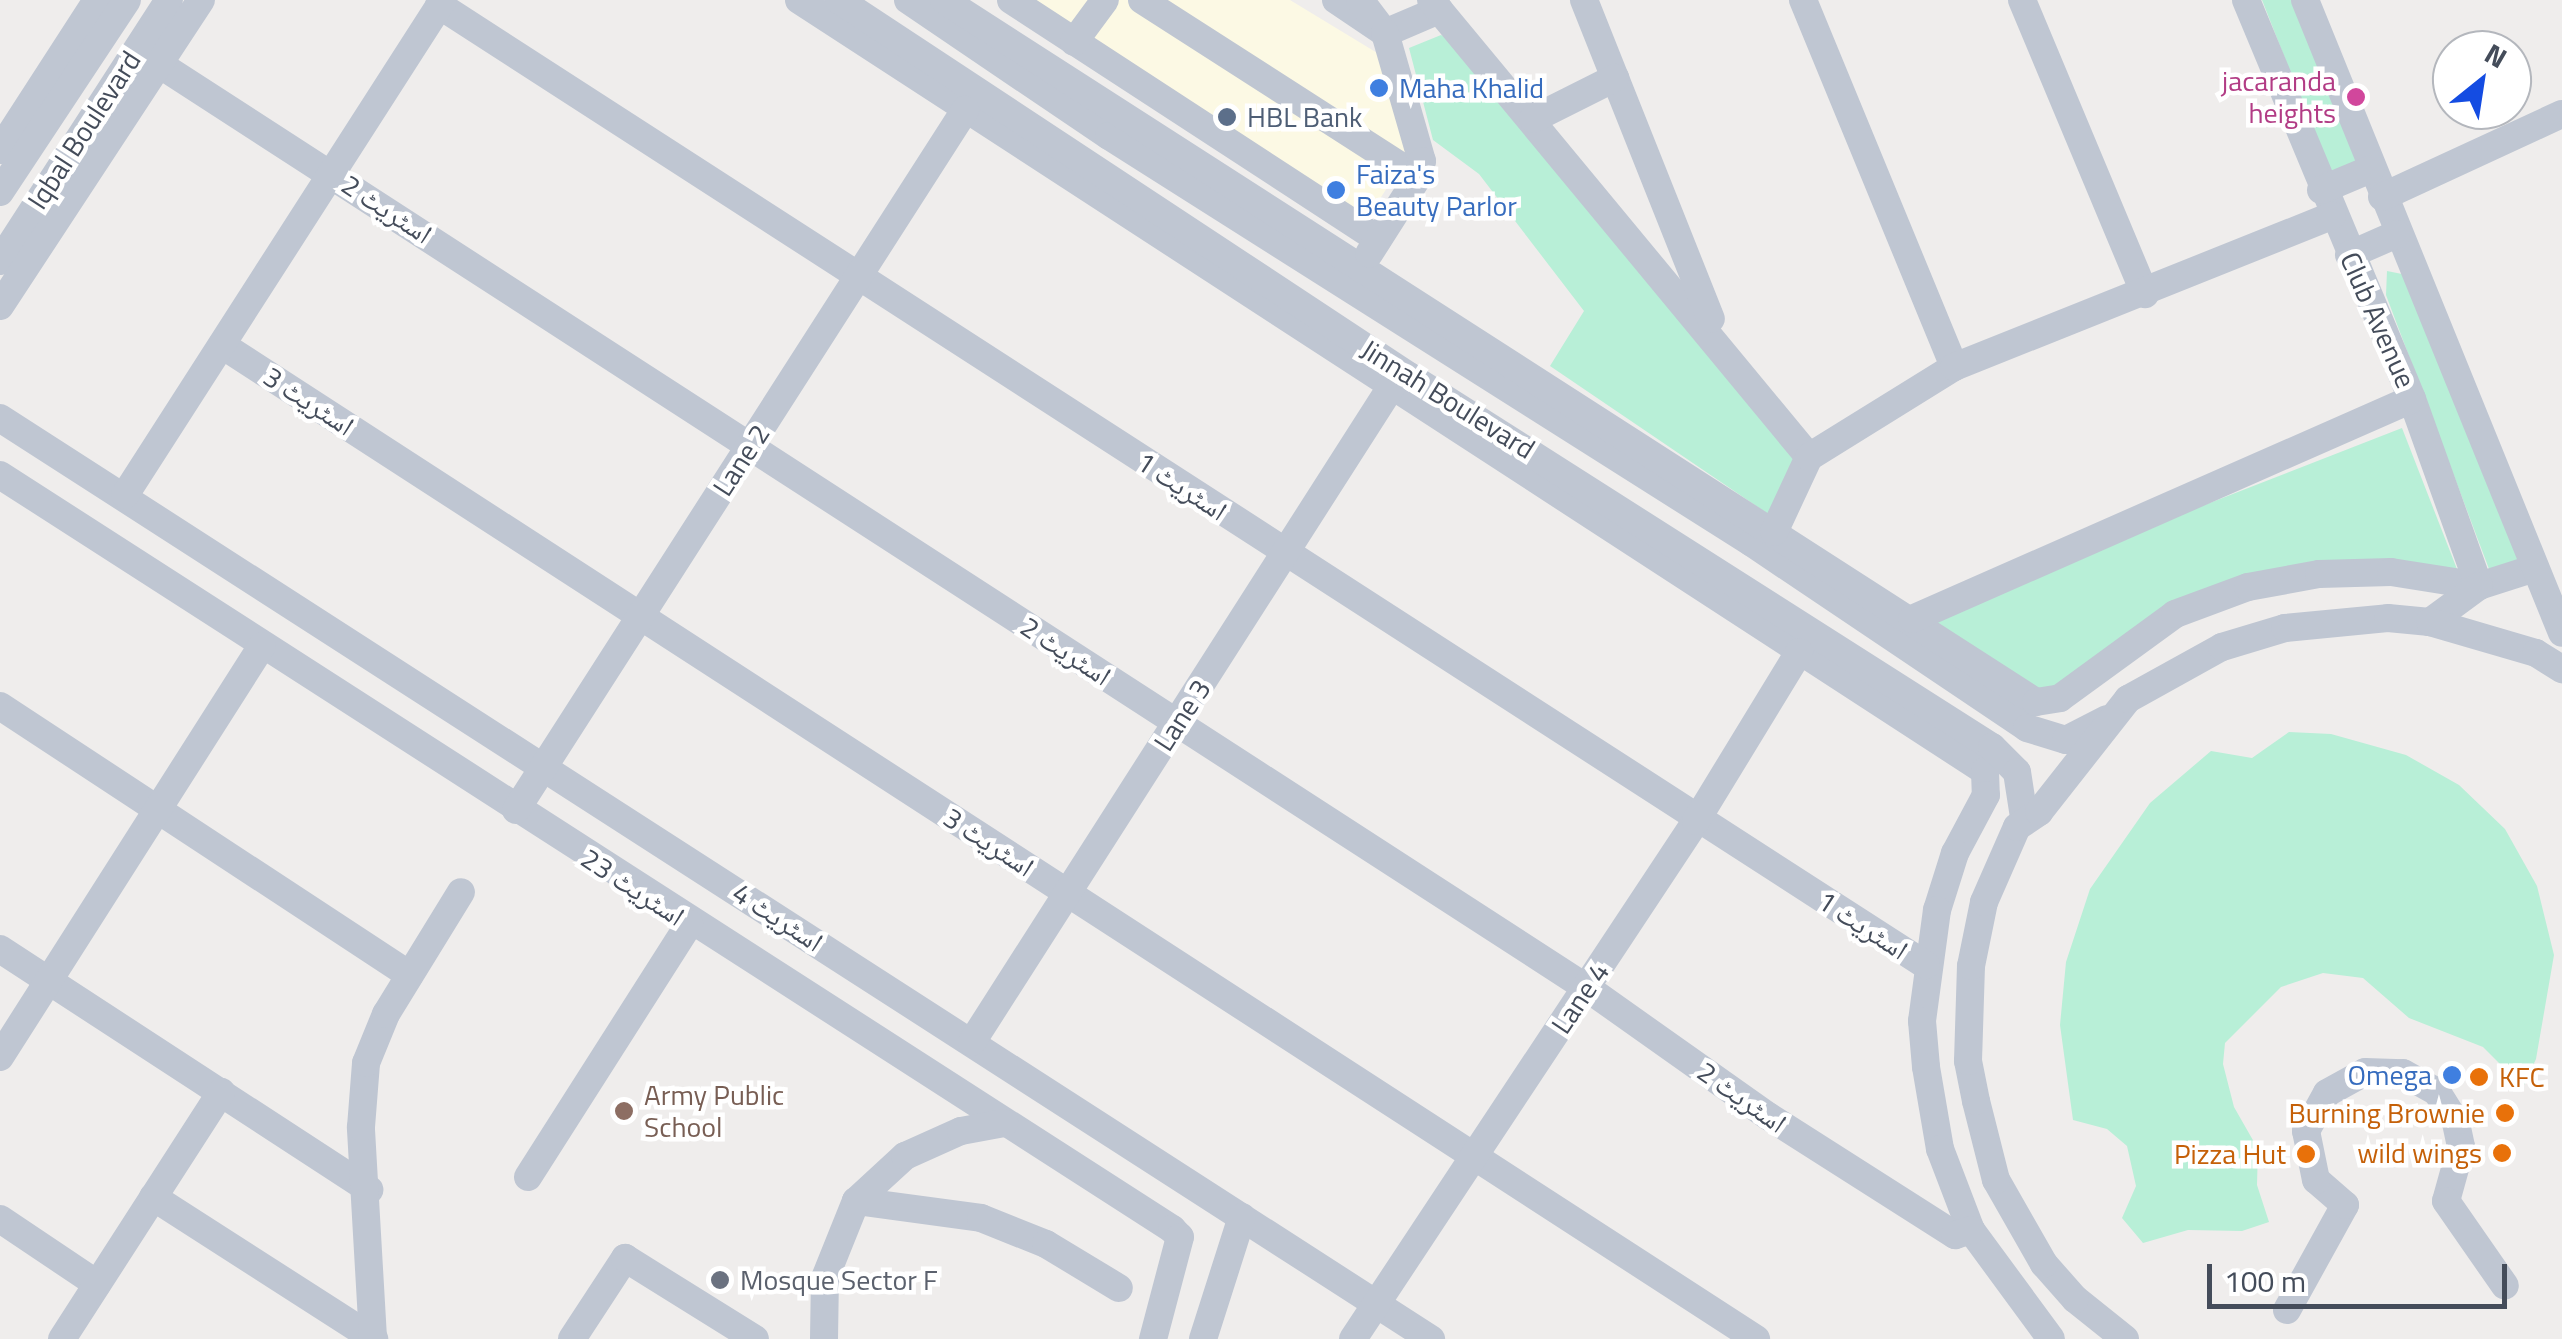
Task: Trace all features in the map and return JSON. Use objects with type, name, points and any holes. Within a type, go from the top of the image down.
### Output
[{"type":"street","points":[[6,156],[96,0]]},
{"type":"street","name":"Iqbal Boulevard","points":[[0,192],[6,156],[127,0]]},
{"type":"street","name":"Iqbal Boulevard","points":[[0,261],[58,192],[169,0]]},
{"type":"street","points":[[0,306],[58,192],[159,64],[201,0]]},
{"type":"street","points":[[798,0],[1985,771],[1990,780],[1955,854],[1926,965],[1926,1067],[1940,1149],[1970,1230],[2051,1339]]},
{"type":"street","name":"Jinnah Boulevard","points":[[839,0],[1409,376],[1992,746],[2017,772],[2024,817]]},
{"type":"street","name":"Jinnah Boulevard","points":[[908,0],[1109,136],[1752,543],[2027,728],[2066,740],[2107,718]]},
{"type":"street","points":[[944,0],[2048,704],[2175,614],[2248,588],[2319,574],[2391,572],[2479,586]]},
{"type":"street","points":[[1011,0],[1378,239]]},
{"type":"street","points":[[1074,42],[1106,0]]},
{"type":"street","points":[[1142,0],[1418,176]]},
{"type":"street","points":[[1336,0],[1386,33]]},
{"type":"street","points":[[1360,0],[1386,33],[1420,137],[1418,176],[1362,265]]},
{"type":"street","points":[[1584,0],[1720,343]]},
{"type":"street","points":[[1803,0],[1954,367]]},
{"type":"street","points":[[2022,0],[2145,294]]},
{"type":"street","name":"Club Avenue","points":[[2246,0],[2326,203],[2412,398],[2479,586]]},
{"type":"street","name":"Club Avenue","points":[[2305,0],[2397,234],[2559,624]]},
{"type":"street","points":[[124,495],[441,3]]},
{"type":"street","name":"اسٹریٹ 1","points":[[441,3],[1696,822],[1926,965]]},
{"type":"street","points":[[1386,33],[1435,5],[1720,343],[1809,457]]},
{"type":"street","name":"اسٹریٹ 2","points":[[159,64],[1588,988],[1768,1116],[1939,1226],[1955,1235],[1970,1230]]},
{"type":"street","points":[[1533,119],[1615,78]]},
{"type":"street","name":"Lane 2","points":[[516,810],[965,110]]},
{"type":"street","points":[[2382,197],[2562,114]]},
{"type":"street","points":[[1774,532],[1809,457],[1954,367],[2145,294],[2326,203],[2371,168]]},
{"type":"street","points":[[2349,255],[2397,234]]},
{"type":"street","name":"اسٹریٹ 3","points":[[222,344],[1756,1339]]},
{"type":"street","name":"Lane 3","points":[[972,1042],[1391,387]]},
{"type":"street","points":[[1912,619],[2412,398]]},
{"type":"street","name":"اسٹریٹ 4","points":[[0,418],[1431,1339]]},
{"type":"street","name":"اسٹریٹ 23","points":[[0,475],[1180,1238],[1153,1339]]},
{"type":"street","points":[[2430,622],[2479,586],[2535,568]]},
{"type":"street","points":[[2120,1338],[2075,1299],[2023,1229],[1996,1180],[1968,1061],[1970,966],[1984,902],[2024,817],[2039,812],[2098,741],[2107,718],[2146,687],[2238,642],[2285,628],[2388,618],[2430,622],[2536,653],[2562,670]]},
{"type":"street","points":[[0,1057],[262,646]]},
{"type":"street","name":"Lane 4","points":[[1353,1339],[1696,822],[1798,652]]},
{"type":"street","points":[[0,706],[410,975]]},
{"type":"street","points":[[373,1339],[369,1190],[361,1127],[366,1062],[410,975],[461,892]]},
{"type":"street","points":[[528,1177],[689,924]]},
{"type":"street","points":[[0,949],[369,1190]]},
{"type":"street","points":[[1926,1067],[1968,1061]]},
{"type":"street","points":[[2287,1310],[2345,1205],[2316,1180],[2306,1131],[2328,1093],[2366,1072],[2403,1073],[2437,1092],[2456,1123],[2461,1147],[2446,1202],[2504,1286]]},
{"type":"street","points":[[62,1339],[221,1092]]},
{"type":"street","points":[[824,1339],[825,1278],[856,1201],[905,1156],[961,1131],[1004,1124]]},
{"type":"street","points":[[153,1198],[373,1339]]},
{"type":"street","points":[[856,1201],[982,1218],[1046,1244],[1119,1288]]},
{"type":"street","points":[[1203,1339],[1242,1217]]},
{"type":"street","points":[[0,1219],[97,1284]]},
{"type":"street","points":[[572,1339],[625,1258],[755,1339]]},
{"type":"shaded area","points":[[1019,0],[1290,0],[1397,65],[1420,137],[1363,225]]},
{"type":"green space","points":[[2262,0],[2295,0],[2358,166],[2341,175],[2328,168]]},
{"type":"green space","points":[[1441,35],[1457,43],[1799,459],[1771,516],[1550,366],[1584,311],[1479,174],[1433,140],[1409,48]]},
{"type":"green space","points":[[2387,271],[2407,275],[2522,552],[2515,569],[2489,569],[2386,295]]},
{"type":"green space","points":[[2402,428],[2462,582],[2248,587],[2048,704],[1912,619]]},
{"type":"green space","points":[[2289,732],[2331,734],[2406,755],[2459,785],[2505,829],[2537,886],[2554,955],[2536,1059],[2523,1087],[2483,1047],[2409,1018],[2363,978],[2323,973],[2281,987],[2225,1043],[2223,1064],[2234,1107],[2258,1149],[2257,1185],[2269,1222],[2242,1231],[2188,1230],[2143,1243],[2122,1218],[2136,1186],[2127,1146],[2107,1129],[2073,1120],[2060,1025],[2066,962],[2090,889],[2150,803],[2211,751],[2252,758]]},
{"type":"place","name":"Maha Khalid","points":[[1379,88]]},
{"type":"place","name":"jacaranda heights","points":[[2356,97]]},
{"type":"place","name":"HBL Bank","points":[[1227,117]]},
{"type":"place","name":"Faiza's Beauty Parlor","points":[[1336,190]]},
{"type":"place","name":"Omega","points":[[2452,1075]]},
{"type":"place","name":"KFC","points":[[2479,1077]]},
{"type":"place","name":"Army Public School","points":[[624,1111]]},
{"type":"place","name":"Burning Brownie","points":[[2505,1113]]},
{"type":"place","name":"wild wings","points":[[2502,1153]]},
{"type":"place","name":"Pizza Hut","points":[[2306,1154]]},
{"type":"place","name":"Mosque Sector F","points":[[720,1280]]}]
